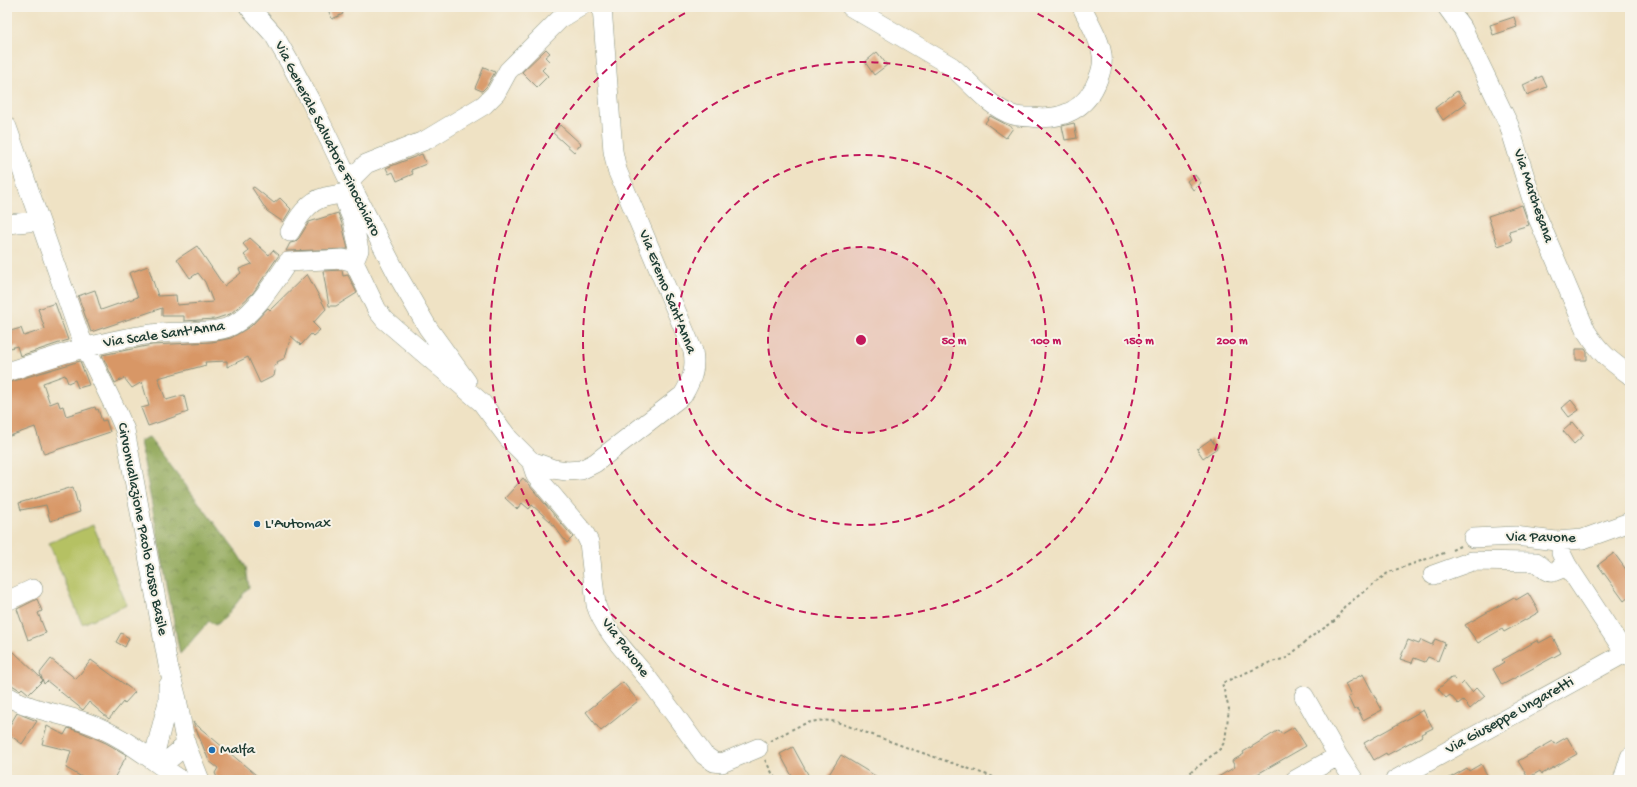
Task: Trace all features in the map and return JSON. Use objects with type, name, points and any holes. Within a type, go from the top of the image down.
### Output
[{"type":"street","name":"Via Generale Salvatore Finocchiaro","points":[[249,7],[274,36],[290,64],[311,102],[349,192],[398,276]]},
{"type":"street","points":[[290,232],[308,206],[324,197],[342,195],[349,192],[366,164],[426,140],[484,105],[496,93],[508,71],[560,19],[580,7]]},
{"type":"street","name":"Via Eremo Sant'Anna","points":[[354,262],[377,310],[414,346],[482,403],[509,440],[531,461],[553,469],[567,471],[581,470],[595,463],[683,396],[690,384],[695,364],[693,351],[617,170],[612,140],[602,7]]},
{"type":"street","points":[[851,7],[951,66],[993,104],[1002,110],[1014,116],[1041,118],[1056,118],[1072,110],[1084,102],[1094,90],[1100,73],[1102,55],[1082,7]]},
{"type":"street","name":"Via Marchesana","points":[[1447,7],[1463,29],[1509,125],[1537,216],[1586,331],[1596,347],[1606,358],[1630,375]]},
{"type":"street","name":"Cirvonvallazione Paolo Russo Basile","points":[[7,128],[84,348],[125,430],[168,665]]},
{"type":"street","points":[[349,192],[358,250],[354,262]]},
{"type":"street","points":[[7,224],[39,221]]},
{"type":"street","name":"Via Scale Sant'Anna","points":[[7,372],[84,348],[139,336],[226,328],[242,319],[264,296],[288,262],[343,260],[354,262]]},
{"type":"street","points":[[398,276],[414,346],[425,339],[428,328]]},
{"type":"street","points":[[398,276],[428,328],[482,403]]},
{"type":"street","name":"Via Pavone","points":[[531,461],[536,476],[585,534],[589,542],[598,613],[607,628],[649,680],[704,755],[714,762],[722,763],[758,748]]},
{"type":"street","name":"Via Pavone","points":[[1474,538],[1515,536],[1556,541],[1582,539],[1630,522]]},
{"type":"street","points":[[1556,541],[1567,565],[1628,654]]},
{"type":"street","points":[[1433,575],[1472,561],[1536,562],[1549,573],[1555,572],[1567,565]]},
{"type":"street","points":[[7,601],[33,590]]},
{"type":"street","name":"Via Giuseppe Ungaretti","points":[[1395,780],[1628,654]]},
{"type":"street","points":[[168,665],[186,745],[200,780]]},
{"type":"street","points":[[157,763],[168,702],[168,665]]},
{"type":"street","points":[[7,696],[21,704],[85,722],[102,729],[128,743],[181,780]]},
{"type":"street","points":[[1304,696],[1338,756],[1354,780]]},
{"type":"street","points":[[157,763],[186,745]]},
{"type":"street","points":[[1295,780],[1338,756]]},
{"type":"street","points":[[1623,780],[1630,757]]},
{"type":"path","points":[[1181,780],[1220,749],[1226,742],[1229,708],[1222,683],[1270,662],[1287,658],[1311,637],[1336,620],[1344,607],[1389,572],[1452,550],[1474,538]]},
{"type":"path","points":[[776,780],[758,748],[809,722],[828,720],[911,750],[1002,780]]},
{"type":"green space","points":[[149,437],[237,553],[246,567],[249,587],[225,618],[215,625],[209,621],[180,654],[140,441]]},
{"type":"green space","points":[[93,525],[127,605],[82,624],[49,543]]},
{"type":"building","points":[[327,7],[340,7],[343,14],[332,19]]},
{"type":"building","points":[[1514,17],[1517,27],[1493,35],[1490,25]]},
{"type":"building","points":[[546,49],[550,53],[545,57],[550,62],[542,70],[548,76],[537,87],[522,72]]},
{"type":"building","points":[[877,52],[887,65],[874,75],[865,62]]},
{"type":"building","points":[[484,67],[495,72],[487,86],[482,91],[475,88]]},
{"type":"building","points":[[1542,76],[1547,87],[1527,95],[1523,85]]},
{"type":"building","points":[[1457,91],[1466,103],[1443,120],[1435,108]]},
{"type":"building","points":[[990,116],[1013,128],[1006,138],[985,123]]},
{"type":"building","points":[[1074,123],[1077,138],[1065,140],[1062,126]]},
{"type":"building","points":[[560,125],[581,144],[574,152],[553,133]]},
{"type":"building","points":[[422,154],[426,164],[411,170],[413,174],[397,181],[393,172],[389,174],[386,168]]},
{"type":"building","points":[[1195,175],[1201,183],[1193,190],[1187,181]]},
{"type":"building","points":[[254,187],[274,203],[280,198],[291,209],[283,222],[267,211],[252,188]]},
{"type":"building","points":[[1522,205],[1529,225],[1509,231],[1512,241],[1498,246],[1488,216]]},
{"type":"building","points":[[338,213],[348,249],[286,251],[290,243],[295,242],[299,238],[309,222]]},
{"type":"building","points":[[250,238],[269,255],[273,250],[279,255],[253,293],[230,314],[215,319],[184,321],[184,316],[162,316],[162,308],[91,332],[78,296],[95,290],[101,310],[138,297],[129,273],[148,266],[158,296],[176,295],[177,305],[213,302],[205,282],[198,273],[190,278],[177,259],[197,246],[224,286],[241,273],[239,269],[252,264],[244,255],[249,251],[243,244]]},
{"type":"building","points":[[342,270],[343,276],[348,275],[357,293],[336,306],[329,306],[323,271]]},
{"type":"building","points":[[307,274],[326,309],[313,323],[320,330],[313,336],[311,334],[301,345],[291,336],[285,358],[277,362],[278,364],[274,366],[274,376],[260,383],[248,357],[227,367],[227,361],[205,362],[206,365],[158,378],[166,400],[184,395],[188,412],[148,426],[141,408],[149,406],[142,382],[132,388],[124,378],[115,383],[102,355],[152,345],[212,342],[231,338],[251,326],[268,308],[270,310]]},
{"type":"building","points":[[55,303],[68,340],[20,356],[17,346],[7,349],[7,332],[21,328],[24,336],[45,329],[38,309]]},
{"type":"building","points":[[1576,349],[1585,349],[1587,352],[1587,360],[1576,360]]},
{"type":"building","points":[[80,361],[89,385],[78,388],[75,380],[68,383],[65,375],[43,383],[50,404],[58,401],[60,407],[63,406],[66,416],[95,407],[96,410],[98,409],[102,421],[106,420],[110,432],[44,454],[35,427],[7,437],[7,383]]},
{"type":"building","points":[[1571,400],[1579,410],[1569,417],[1562,408]]},
{"type":"building","points":[[1573,422],[1584,435],[1574,444],[1563,431]]},
{"type":"building","points":[[1211,439],[1217,448],[1203,458],[1197,449]]},
{"type":"building","points":[[523,478],[573,537],[567,543],[550,521],[532,505],[529,509],[522,503],[517,509],[505,498]]},
{"type":"building","points":[[73,487],[80,512],[50,521],[46,505],[21,510],[19,503]]},
{"type":"building","points":[[1614,553],[1630,575],[1630,596],[1624,601],[1598,565]]},
{"type":"building","points":[[1528,593],[1539,612],[1504,632],[1502,629],[1478,643],[1465,625],[1514,597],[1516,600]]},
{"type":"building","points":[[37,599],[42,611],[38,613],[46,633],[28,640],[17,609]]},
{"type":"building","points":[[121,633],[129,638],[125,647],[116,642]]},
{"type":"building","points":[[1552,636],[1561,653],[1502,685],[1493,669],[1504,662],[1502,660],[1538,640],[1539,643]]},
{"type":"building","points":[[1435,639],[1445,643],[1438,661],[1428,657],[1425,662],[1414,658],[1412,663],[1400,659],[1408,640],[1419,644],[1421,640],[1432,645]]},
{"type":"building","points":[[13,651],[43,680],[29,694],[22,688],[20,690],[7,682],[7,658]]},
{"type":"building","points":[[51,659],[76,679],[91,660],[135,692],[124,704],[123,702],[109,719],[89,702],[83,710],[47,681],[44,684],[40,673]]},
{"type":"building","points":[[1363,674],[1382,710],[1363,720],[1357,708],[1354,710],[1348,697],[1351,696],[1345,684]]},
{"type":"building","points":[[1451,678],[1454,678],[1461,685],[1464,682],[1472,692],[1477,687],[1485,696],[1470,709],[1463,700],[1458,704],[1450,695],[1446,698],[1438,689]]},
{"type":"building","points":[[623,682],[638,701],[601,731],[586,712]]},
{"type":"building","points":[[1423,710],[1433,728],[1421,734],[1422,736],[1411,743],[1387,755],[1386,753],[1374,760],[1364,743]]},
{"type":"building","points":[[17,713],[37,721],[22,744],[7,733],[7,730]]},
{"type":"building","points":[[193,722],[262,780],[218,780],[215,773],[218,768],[209,761]]},
{"type":"building","points":[[47,726],[64,735],[68,728],[81,732],[106,743],[127,755],[113,780],[87,780],[66,768],[71,751],[42,744]]},
{"type":"building","points":[[1294,727],[1306,746],[1247,780],[1213,780],[1235,767],[1232,761],[1244,754],[1243,752],[1279,730],[1282,734]]},
{"type":"building","points":[[1567,737],[1577,754],[1542,774],[1540,771],[1528,778],[1518,761],[1553,741],[1555,744]]},
{"type":"building","points":[[793,747],[811,780],[794,780],[780,754]]},
{"type":"building","points":[[841,755],[882,780],[834,780],[828,776]]},
{"type":"building","points":[[1481,764],[1490,780],[1446,780],[1467,768],[1469,771]]},
{"type":"place","name":"L'Automax","points":[[257,524]]},
{"type":"place","name":"Malfa","points":[[212,750]]}]
